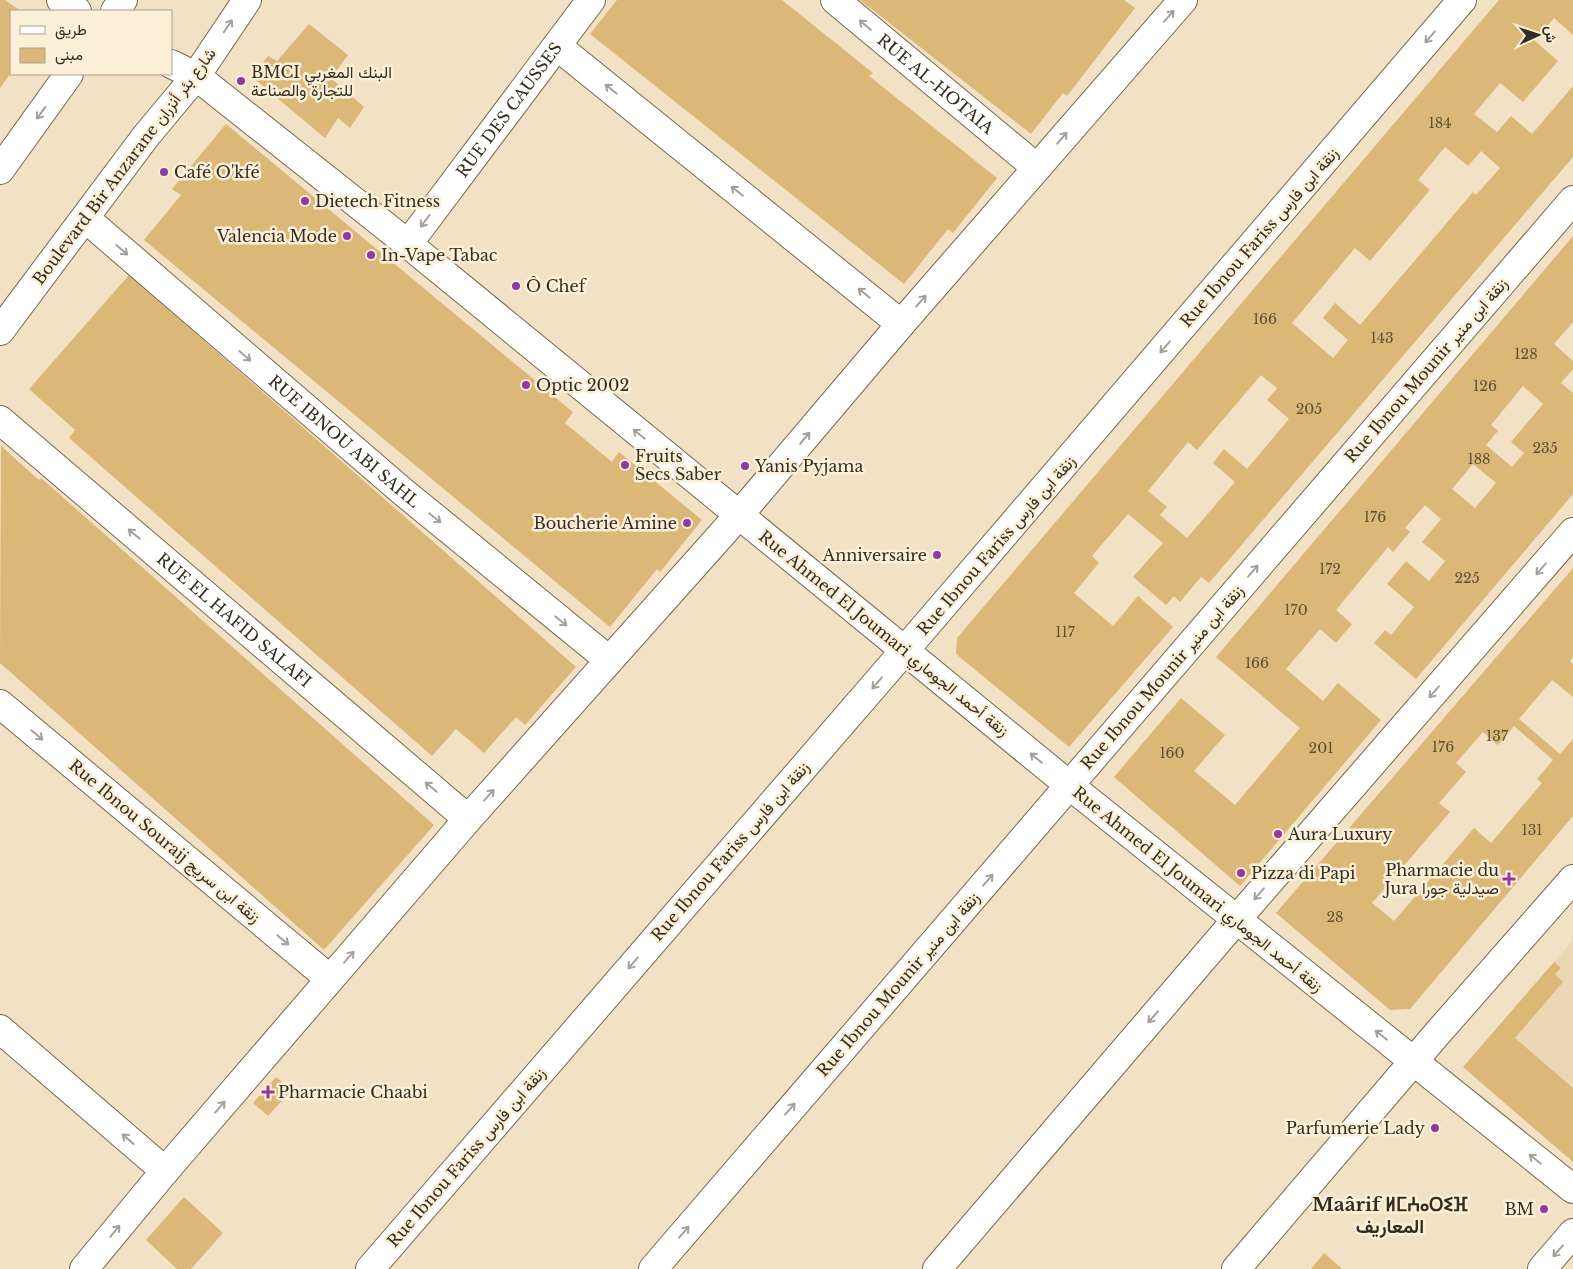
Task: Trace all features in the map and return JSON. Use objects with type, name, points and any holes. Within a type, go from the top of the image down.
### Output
[{"type":"street","points":[[61,0],[76,10]]},
{"type":"street","name":"Boulevard Bir Anzarane شارع بئر أنزران","points":[[0,331],[146,136],[196,76],[247,0]]},
{"type":"street","name":"RUE DES CAUSSES","points":[[408,244],[590,0]]},
{"type":"street","name":"RUE AL-HOTAIA","points":[[835,0],[1037,168]]},
{"type":"street","points":[[84,1269],[165,1171],[468,818],[739,515],[1183,0]]},
{"type":"street","name":"Rue Ibnou Fariss زنقة ابن فارس","points":[[370,1269],[905,650],[1462,0]]},
{"type":"street","points":[[557,46],[902,324]]},
{"type":"street","name":"Rue Ahmed El Joumari زنقة أحمد الجوماري","points":[[172,64],[196,76],[408,244],[1069,785],[1573,1190]]},
{"type":"street","points":[[0,170],[68,75]]},
{"type":"street","name":"Rue Ibnou Mounir زنقة ابن منير","points":[[653,1269],[1573,200]]},
{"type":"street","name":"RUE IBNOU ABI SAHL","points":[[85,218],[402,491],[609,660]]},
{"type":"street","name":"RUE EL HAFID SALAFI","points":[[0,420],[468,818]]},
{"type":"street","points":[[937,1269],[1237,919],[1573,532]]},
{"type":"street","name":"Rue Ibnou Souraij زنقة ابن سريج","points":[[0,704],[330,979]]},
{"type":"street","points":[[1236,1269],[1573,879]]},
{"type":"street","points":[[0,1029],[165,1171]]},
{"type":"street","points":[[1542,1269],[1573,1233]]},
{"type":"shaded area","points":[[1573,940],[1573,1162],[1500,1025]]},
{"type":"building","points":[[0,0],[5,0],[20,10],[10,10],[10,74],[0,88]]},
{"type":"building","points":[[617,0],[782,0],[873,73],[869,76],[997,178],[953,233],[948,229],[904,284],[590,34]]},
{"type":"building","points":[[860,0],[1124,0],[1135,8],[1067,96],[1063,93],[1031,134]]},
{"type":"building","points":[[1499,0],[1573,0],[1573,35],[1554,18],[1535,41],[1558,61],[1523,102],[1500,83],[1474,114],[1497,132],[1511,116],[1532,134],[1573,86],[1573,157],[1209,583],[1201,577],[1180,602],[1174,596],[1166,605],[1133,577],[1163,543],[1128,514],[1092,556],[1099,563],[1074,593],[1113,626],[1138,596],[1173,627],[1069,747],[956,654],[957,638]],"holes":[[[1445,147],[1468,166],[1481,151],[1500,168],[1476,195],[1473,192],[1360,325],[1335,303],[1323,318],[1348,340],[1333,358],[1292,323],[1355,248],[1370,261],[1430,190],[1418,180]],[[1261,375],[1277,388],[1267,400],[1289,419],[1247,469],[1224,449],[1213,463],[1235,482],[1187,538],[1160,515],[1167,507],[1148,491],[1188,442],[1197,450]]]},
{"type":"building","points":[[309,24],[348,55],[331,78],[364,107],[350,128],[338,118],[325,138],[252,77],[268,56],[277,61]]},
{"type":"building","points":[[226,124],[573,412],[565,423],[612,462],[619,452],[702,520],[660,572],[657,569],[610,627],[144,240],[181,195],[172,189]]},
{"type":"building","points":[[1573,236],[1573,322],[1554,344],[1573,361],[1573,369],[1561,383],[1573,393],[1573,494],[1416,679],[1374,643],[1385,630],[1391,635],[1414,607],[1387,584],[1406,561],[1429,581],[1445,561],[1422,542],[1441,519],[1425,505],[1405,528],[1410,532],[1393,552],[1388,547],[1336,610],[1352,624],[1336,643],[1320,629],[1286,669],[1323,701],[1338,683],[1381,720],[1240,886],[1114,777],[1181,698],[1225,735],[1194,771],[1235,805],[1300,728],[1216,657]],"holes":[[[1523,386],[1543,404],[1511,442],[1524,453],[1512,467],[1486,445],[1498,431],[1491,425]],[[1473,464],[1496,483],[1475,508],[1452,489]]]},
{"type":"building","points":[[129,275],[576,667],[525,725],[516,717],[484,753],[456,729],[432,756],[69,438],[75,430],[29,389]]},
{"type":"building","points":[[1,446],[39,480],[41,478],[434,825],[324,950],[0,663]]},
{"type":"building","points":[[1573,568],[1573,657],[1570,661],[1573,664],[1573,697],[1552,680],[1519,719],[1560,754],[1573,739],[1573,816],[1410,1009],[1390,1010],[1276,913]],"holes":[[[1514,726],[1553,760],[1537,779],[1542,783],[1491,843],[1474,828],[1394,921],[1372,903],[1450,812],[1439,803],[1466,772],[1456,763],[1483,732],[1498,745]]]},
{"type":"building","points":[[1554,962],[1561,968],[1555,974],[1563,982],[1515,1038],[1573,1088],[1573,1162],[1463,1067]]},
{"type":"building","points":[[276,1077],[292,1090],[268,1116],[253,1103]]},
{"type":"building","points":[[184,1197],[223,1233],[191,1269],[177,1269],[146,1240]]},
{"type":"building","points":[[1324,1253],[1342,1269],[1311,1269]]},
{"type":"place","name":"BMCI البنك المغربي للتجارة والصناعة","points":[[241,81]]},
{"type":"place","name":"Café O'kfé","points":[[164,172]]},
{"type":"place","name":"Dietech Fitness","points":[[305,201]]},
{"type":"place","name":"Valencia Mode","points":[[347,236]]},
{"type":"place","name":"In-Vape Tabac","points":[[371,255]]},
{"type":"place","name":"Ô Chef","points":[[516,286]]},
{"type":"place","name":"Optic 2002","points":[[526,385]]},
{"type":"place","name":"Fruits Secs Saber","points":[[625,465]]},
{"type":"place","name":"Yanis Pyjama","points":[[745,466]]},
{"type":"place","name":"Boucherie Amine","points":[[687,523]]},
{"type":"place","name":"Anniversaire","points":[[937,555]]},
{"type":"place","name":"Aura Luxury","points":[[1278,834]]},
{"type":"place","name":"Pizza di Papi","points":[[1241,873]]},
{"type":"place","name":"Pharmacie du Jura صيدلية جورا","points":[[1509,879]]},
{"type":"place","name":"Pharmacie Chaabi","points":[[268,1092]]},
{"type":"place","name":"Parfumerie Lady","points":[[1435,1128]]},
{"type":"place","name":"BM","points":[[1544,1209]]},
{"type":"district","name":"Maârif ⵍⵎⵄⴰⵔⵉⴼ المعاريف","points":[[1390,1215]]}]
